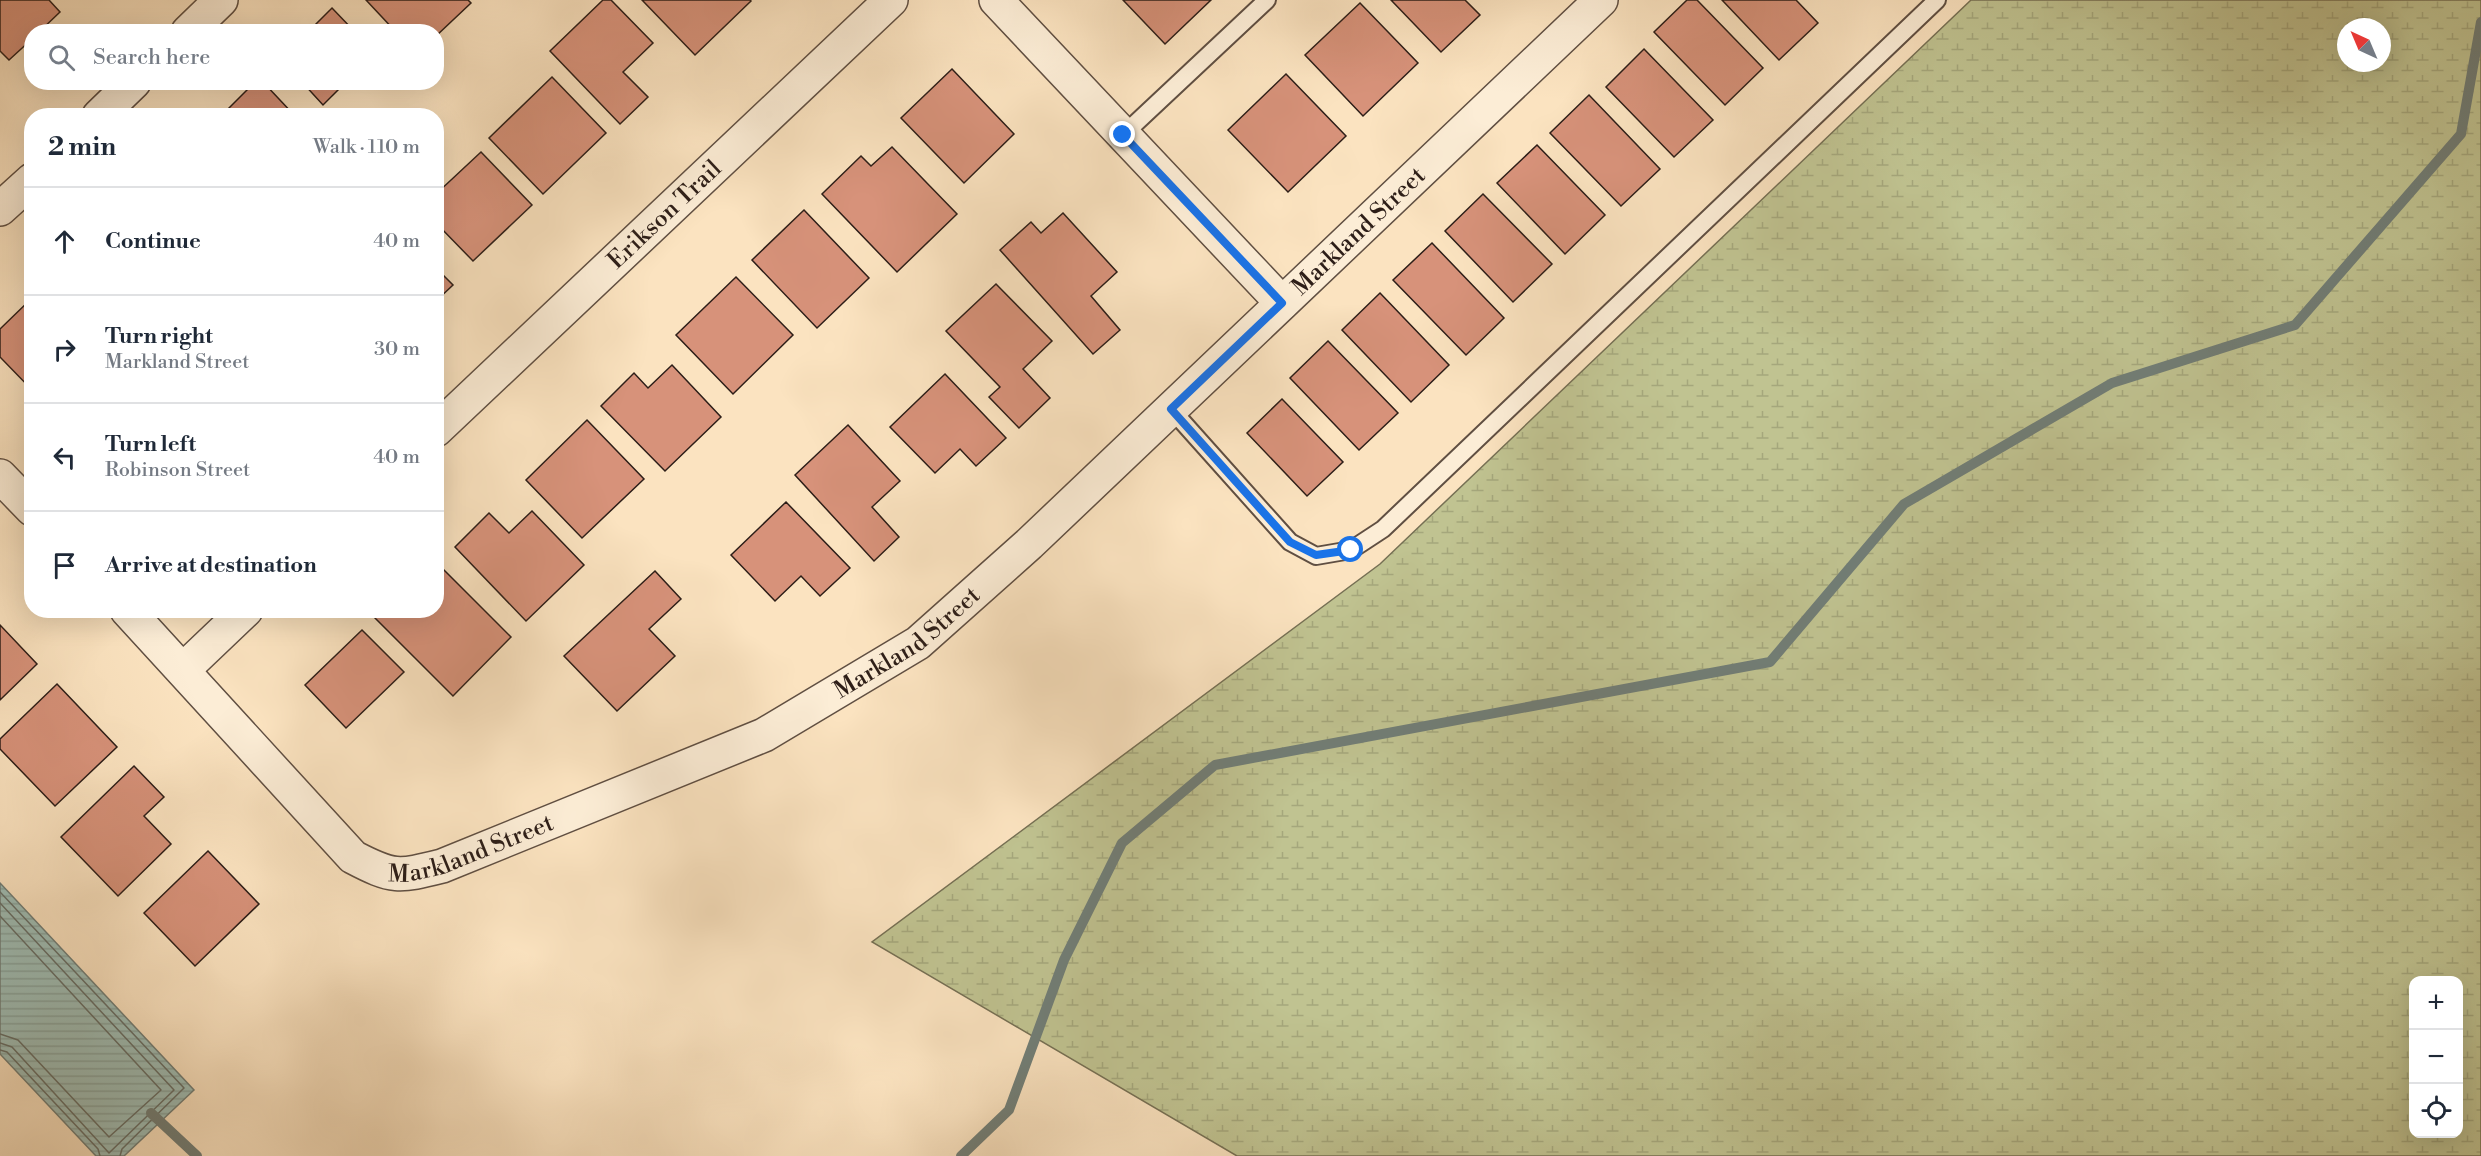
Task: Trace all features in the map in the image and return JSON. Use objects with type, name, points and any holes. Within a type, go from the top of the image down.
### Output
[{"type":"street","points":[[196,24],[222,0]]},
{"type":"street","name":"Erikson Trail","points":[[444,422],[891,0]]},
{"type":"street","points":[[996,0],[1282,303]]},
{"type":"street","name":"Markland Street","points":[[134,618],[353,856],[384,873],[409,874],[442,866],[764,735],[918,643],[1029,544],[1601,0]]},
{"type":"street","points":[[107,108],[126,90]]},
{"type":"street","points":[[0,209],[24,187]]},
{"type":"street","points":[[0,476],[24,501]]},
{"type":"street","points":[[183,670],[238,618]]},
{"type":"lane","points":[[1123,135],[1267,0]]},
{"type":"lane","points":[[1171,409],[1290,542],[1316,555],[1351,550],[1383,529],[1937,0]]},
{"type":"green space","points":[[1971,0],[2481,0],[2481,1156],[1237,1156],[872,942],[1380,564]]},
{"type":"water","points":[[0,883],[194,1090],[124,1156],[96,1156],[0,1054]]},
{"type":"building","points":[[0,0],[49,0],[60,12],[47,24],[24,24],[24,46],[9,60],[0,51]]},
{"type":"building","points":[[366,0],[468,0],[471,3],[444,28],[444,24],[388,24]]},
{"type":"building","points":[[603,0],[611,0],[653,43],[623,72],[648,97],[620,124],[550,51]]},
{"type":"building","points":[[642,0],[750,0],[751,1],[695,55]]},
{"type":"building","points":[[1123,0],[1211,0],[1165,44]]},
{"type":"building","points":[[1391,0],[1465,0],[1480,15],[1441,52]]},
{"type":"building","points":[[1687,0],[1697,0],[1763,68],[1725,105],[1654,32]]},
{"type":"building","points":[[1722,0],[1796,0],[1818,23],[1779,60]]},
{"type":"building","points":[[1360,3],[1418,63],[1363,116],[1305,55]]},
{"type":"building","points":[[332,8],[347,24],[316,24]]},
{"type":"building","points":[[1644,49],[1713,120],[1674,157],[1606,87]]},
{"type":"building","points":[[952,69],[1014,134],[964,183],[901,118]]},
{"type":"building","points":[[1286,74],[1346,136],[1288,192],[1228,130]]},
{"type":"building","points":[[552,77],[606,133],[543,194],[489,138]]},
{"type":"building","points":[[247,90],[271,90],[287,108],[229,108]]},
{"type":"building","points":[[309,90],[338,90],[323,105]]},
{"type":"building","points":[[1589,95],[1660,169],[1621,206],[1550,133]]},
{"type":"building","points":[[1537,145],[1605,215],[1565,254],[1497,183]]},
{"type":"building","points":[[892,147],[957,214],[897,272],[822,194],[861,156],[871,166]]},
{"type":"building","points":[[481,152],[532,205],[473,261],[444,231],[444,187]]},
{"type":"building","points":[[1483,194],[1552,264],[1513,302],[1445,231]]},
{"type":"building","points":[[804,210],[869,278],[817,328],[752,260]]},
{"type":"building","points":[[1063,213],[1117,272],[1091,296],[1120,330],[1093,354],[1000,250],[1031,222],[1041,233]]},
{"type":"building","points":[[1432,243],[1504,318],[1466,355],[1393,280]]},
{"type":"building","points":[[444,276],[453,285],[444,293]]},
{"type":"building","points":[[736,277],[793,335],[733,394],[676,335]]},
{"type":"building","points":[[996,284],[1052,341],[1023,369],[1050,398],[1019,428],[989,397],[1000,387],[946,331]]},
{"type":"building","points":[[1380,293],[1449,365],[1411,402],[1342,330]]},
{"type":"building","points":[[24,306],[24,382],[0,357],[0,329]]},
{"type":"building","points":[[1328,341],[1398,413],[1359,450],[1290,378]]},
{"type":"building","points":[[672,365],[721,417],[665,471],[601,406],[634,373],[648,388]]},
{"type":"building","points":[[945,374],[1006,438],[976,466],[960,449],[935,473],[890,427]]},
{"type":"building","points":[[1282,399],[1343,462],[1307,496],[1247,433]]},
{"type":"building","points":[[587,420],[644,479],[582,538],[526,480]]},
{"type":"building","points":[[848,425],[900,481],[872,507],[899,537],[874,561],[795,475]]},
{"type":"building","points":[[786,502],[850,568],[820,596],[801,576],[775,601],[731,555]]},
{"type":"building","points":[[532,511],[584,565],[526,621],[455,547],[489,513],[509,533]]},
{"type":"building","points":[[444,570],[511,637],[453,696],[375,618],[444,618]]},
{"type":"building","points":[[655,571],[681,599],[649,629],[675,656],[617,711],[564,656]]},
{"type":"building","points":[[0,625],[37,664],[0,700]]},
{"type":"building","points":[[362,630],[404,672],[346,728],[305,685]]},
{"type":"building","points":[[57,684],[117,747],[55,806],[0,749],[0,739]]},
{"type":"building","points":[[134,766],[164,797],[144,816],[171,844],[118,896],[61,837]]},
{"type":"building","points":[[208,851],[259,904],[195,966],[144,913]]},
{"type":"waterway","points":[[961,1156],[1009,1110],[1064,960],[1122,843],[1215,765],[1770,662],[1904,504],[2112,383],[2295,325],[2461,134],[2481,22]]},
{"type":"waterway","points":[[151,1113],[197,1156]]},
{"type":"route","points":[[1123,135],[1282,303],[1171,409],[1290,542],[1316,555],[1351,550]]}]
